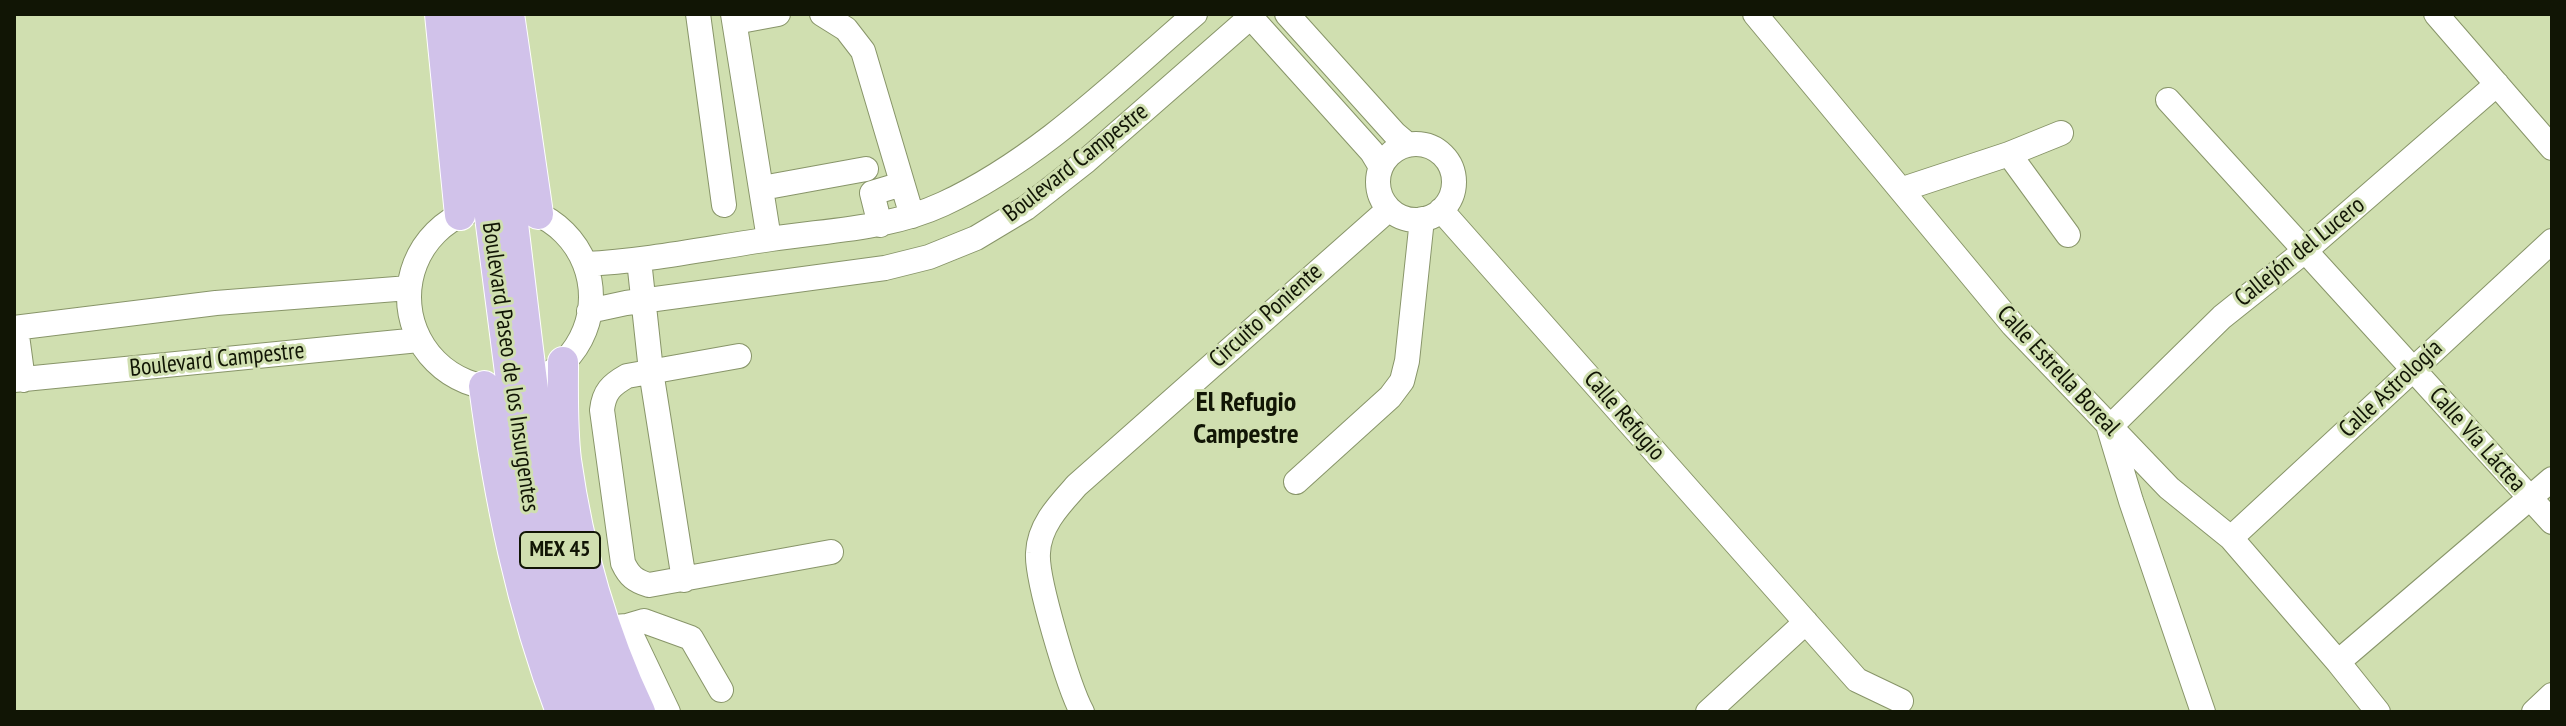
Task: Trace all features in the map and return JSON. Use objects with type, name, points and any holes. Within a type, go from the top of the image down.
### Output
[{"type":"main road","points":[[440,14],[499,211]]},
{"type":"main road","name":"Boulevard Paseo de los Insurgentes","points":[[464,14],[499,211]]},
{"type":"main road","name":"Boulevard Paseo de los Insurgentes","points":[[488,14],[509,385],[541,564],[560,635],[590,712]]},
{"type":"main road","points":[[499,211],[509,14]]},
{"type":"main road","points":[[563,362],[562,416],[570,486],[596,599],[617,626],[625,681],[640,712]]},
{"type":"main road","points":[[509,385],[511,552],[543,664],[561,712]]},
{"type":"main road","name":"Boulevard Paseo de los Insurgentes","points":[[509,385],[575,610],[612,712]]},
{"type":"street","points":[[698,14],[724,205]]},
{"type":"street","points":[[769,239],[734,18],[778,14]]},
{"type":"street","points":[[822,14],[846,29],[863,51],[912,216]]},
{"type":"street","name":"Boulevard Campestre","points":[[585,264],[639,260],[880,225],[912,216],[953,199],[1023,158],[1195,14]]},
{"type":"street","points":[[1287,14],[1408,145]]},
{"type":"street","name":"Calle Estrella Boreal","points":[[1755,14],[2013,325],[2169,488],[2231,538],[2378,712]]},
{"type":"street","points":[[2436,14],[2552,148]]},
{"type":"street","points":[[1251,15],[1372,152],[1381,167]]},
{"type":"street","name":"Boulevard Campestre","points":[[589,311],[885,268],[929,257],[976,238],[1026,208],[1086,161],[1251,15]]},
{"type":"street","points":[[708,85],[746,82]]},
{"type":"street","name":"Callejón del Lucero","points":[[2109,428],[2222,317],[2306,250],[2497,84]]},
{"type":"street","name":"Calle Vía Láctea","points":[[2168,100],[2552,522]]},
{"type":"street","points":[[1903,189],[2009,154],[2061,133]]},
{"type":"street","points":[[1408,145],[1436,149],[1447,159],[1453,172],[1454,186],[1450,199],[1432,215],[1410,219],[1389,209],[1379,189],[1381,167],[1392,153],[1408,145]]},
{"type":"street","points":[[2009,154],[2068,235]]},
{"type":"street","points":[[762,188],[866,169]]},
{"type":"street","points":[[880,225],[872,193],[902,184]]},
{"type":"street","name":"Circuito Poniente","points":[[1082,712],[1058,645],[1040,575],[1038,553],[1043,532],[1054,512],[1077,485],[1389,209]]},
{"type":"street","points":[[499,211],[550,221],[570,239],[585,264],[591,295],[589,311],[580,339],[563,362],[509,385],[458,378],[446,371],[419,340],[410,315],[409,288],[417,258],[435,233],[499,211]]},
{"type":"street","points":[[1296,482],[1370,417],[1402,381],[1432,215]]},
{"type":"street","name":"Calle Refugio","points":[[1432,215],[1857,680],[1901,701]]},
{"type":"street","name":"Calle Astrología","points":[[2231,538],[2552,241]]},
{"type":"street","points":[[639,260],[651,371],[684,580]]},
{"type":"street","points":[[18,380],[15,328],[216,303],[409,288]]},
{"type":"street","name":"Boulevard Campestre","points":[[18,380],[419,340]]},
{"type":"street","points":[[739,356],[627,376],[612,384],[603,396],[602,410],[623,563],[637,582],[649,585],[831,552]]},
{"type":"street","points":[[2109,428],[2203,712]]},
{"type":"street","points":[[2338,662],[2552,479]]},
{"type":"street","points":[[668,712],[617,626],[644,621],[691,638],[721,690]]},
{"type":"street","points":[[1708,712],[1806,622]]},
{"type":"street","points":[[2534,712],[2552,695]]},
{"type":"district","name":"El Refugio Campestre","points":[[1246,419]]}]
